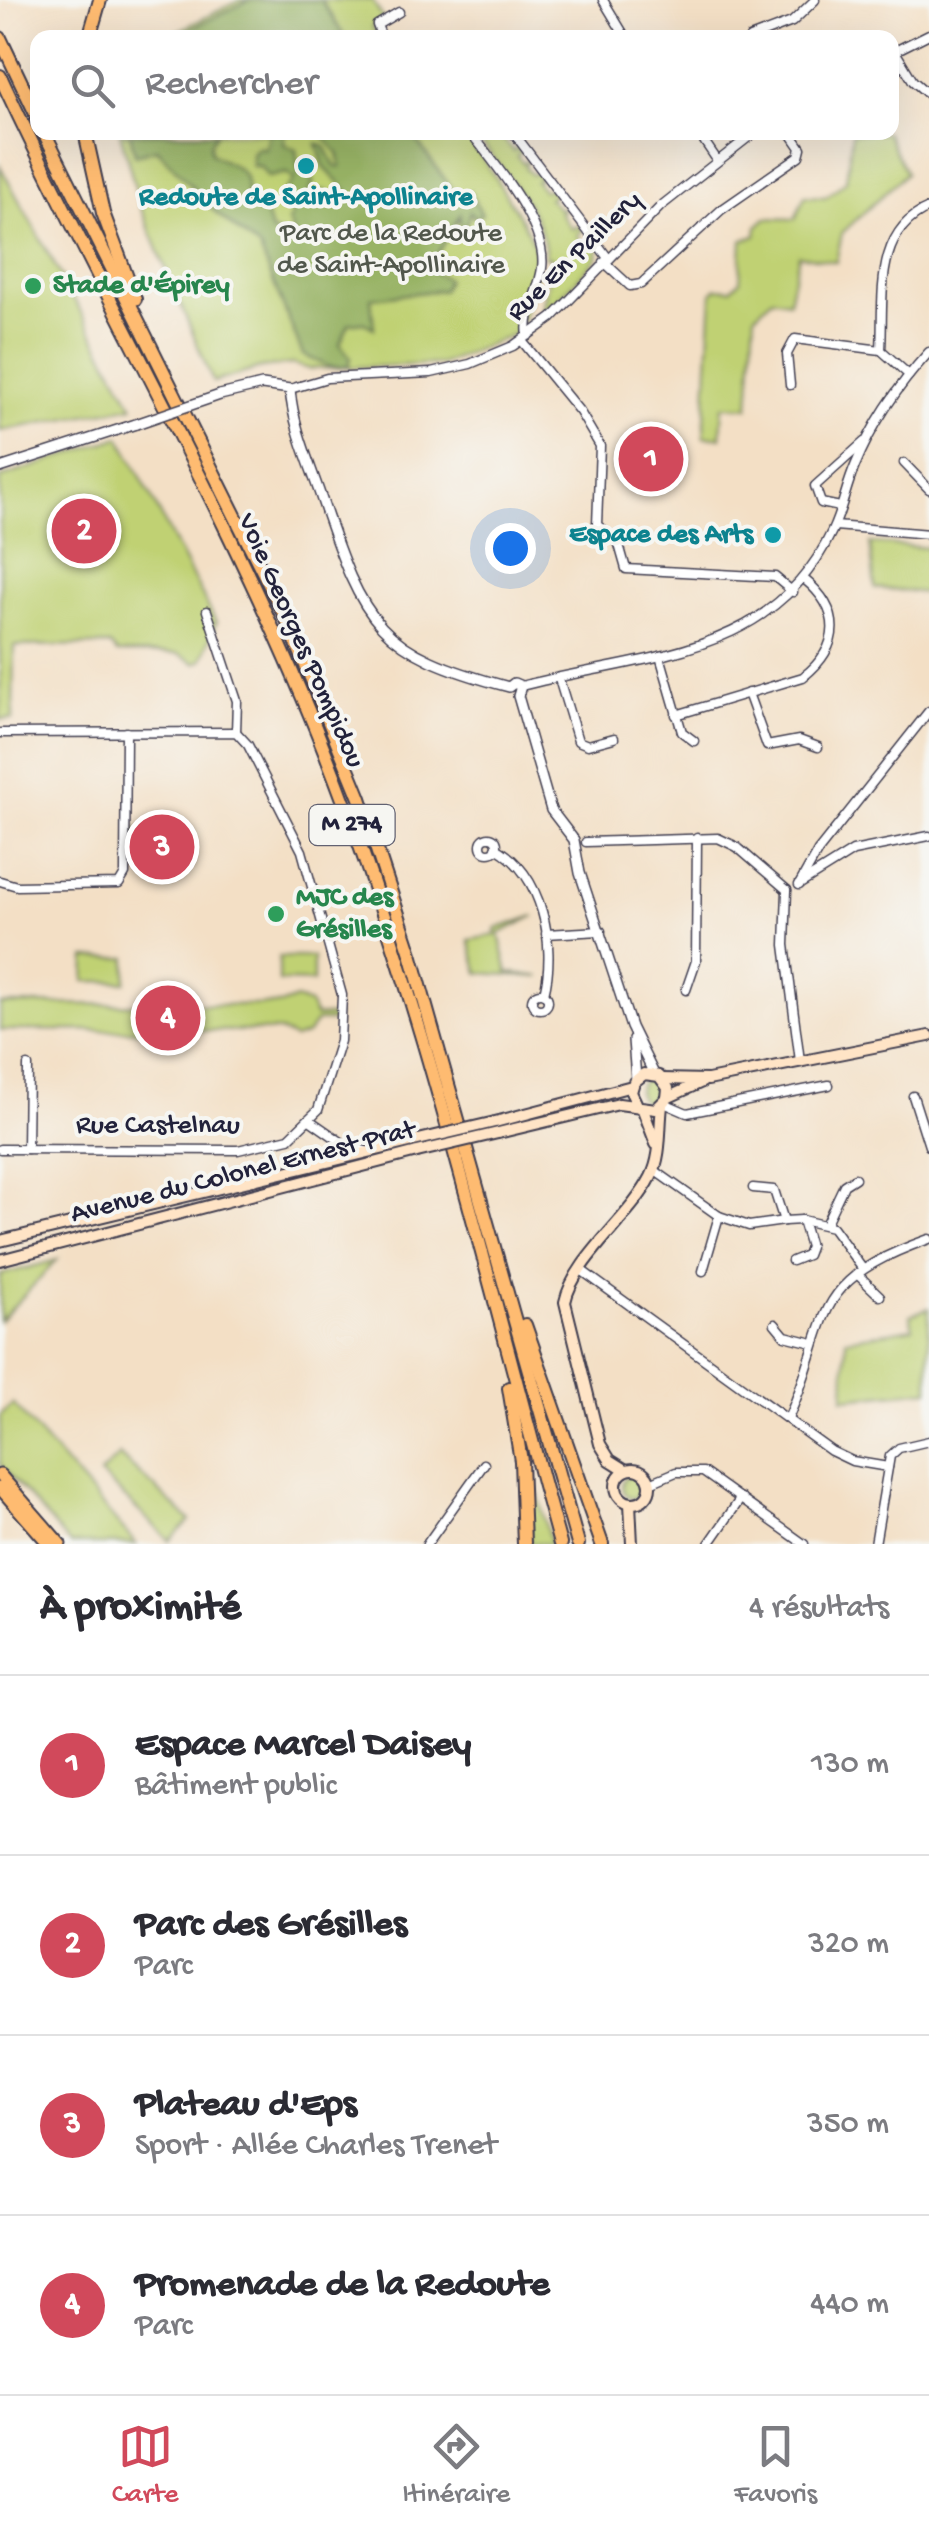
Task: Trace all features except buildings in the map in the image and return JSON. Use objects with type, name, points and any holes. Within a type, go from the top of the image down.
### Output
[{"type":"highway","points":[[91,30],[100,0]]},
{"type":"highway","points":[[0,38],[30,101]]},
{"type":"highway","name":"Voie Georges Pompidou","points":[[0,80],[30,139]]},
{"type":"highway","name":"Voie Georges Pompidou","points":[[30,140],[245,570],[316,730],[367,868],[415,1022],[560,1544]]},
{"type":"highway","name":"Voie Georges Pompidou","points":[[48,140],[288,624],[353,780],[412,957],[578,1544]]},
{"type":"highway","points":[[87,140],[103,213],[161,367]]},
{"type":"highway","points":[[493,1240],[602,1544]]},
{"type":"highway","points":[[500,1327],[520,1449],[524,1544]]},
{"type":"main road","points":[[496,1127],[619,1104],[641,1108],[664,1102],[708,1080],[929,1036]]},
{"type":"main road","points":[[496,1127],[658,1076],[708,1080]]},
{"type":"main road","points":[[626,1470],[618,1477],[616,1488],[621,1498],[630,1503],[646,1498],[650,1483],[642,1470],[626,1470],[610,1460],[600,1444],[566,1316],[566,1294],[654,1170],[664,1102],[658,1076]]},
{"type":"main road","points":[[634,1083],[658,1155]]},
{"type":"main road","name":"Avenue du Colonel Ernest Prat","points":[[0,1260],[28,1249],[496,1127]]},
{"type":"main road","name":"Avenue du Colonel Ernest Prat","points":[[0,1240],[370,1151],[416,1147]]},
{"type":"main road","points":[[0,1474],[60,1544]]},
{"type":"main road","points":[[0,1488],[49,1544]]},
{"type":"main road","points":[[630,1503],[632,1544]]},
{"type":"street","points":[[603,0],[621,30]]},
{"type":"street","points":[[771,30],[792,22],[815,0]]},
{"type":"street","points":[[379,30],[377,26],[400,12]]},
{"type":"street","points":[[899,49],[929,34]]},
{"type":"street","points":[[899,61],[929,95]]},
{"type":"street","points":[[476,140],[528,216],[542,246],[542,270],[525,338],[600,446],[597,524],[618,541],[626,569],[775,577],[793,592]]},
{"type":"street","points":[[518,140],[606,260],[630,286],[642,284],[721,210],[799,156],[801,148],[796,140]]},
{"type":"street","points":[[704,140],[718,160]]},
{"type":"street","name":"Rue En Paillery","points":[[290,389],[327,378],[431,373],[470,364],[525,338],[552,318],[606,260],[744,140]]},
{"type":"street","points":[[880,350],[882,289],[893,242],[905,222],[929,208]]},
{"type":"street","points":[[790,385],[787,354],[795,339],[880,350],[908,374]]},
{"type":"street","points":[[0,468],[220,395],[262,385],[290,389],[294,418],[344,568],[365,610],[405,650],[452,671],[509,687],[512,696],[727,637],[793,592],[834,526],[867,439],[908,374],[929,352]]},
{"type":"street","points":[[840,507],[821,503],[815,486],[867,439]]},
{"type":"street","points":[[904,462],[929,489]]},
{"type":"street","points":[[834,526],[929,534]]},
{"type":"street","points":[[676,715],[802,677],[818,665],[828,647],[832,612],[828,600],[804,579]]},
{"type":"street","points":[[207,612],[237,701],[236,732],[248,745],[302,852],[342,995],[340,1041],[311,1121],[347,1146],[370,1151]]},
{"type":"street","points":[[660,656],[682,732],[694,741]]},
{"type":"street","points":[[559,680],[578,741],[588,745],[614,738]]},
{"type":"street","points":[[520,691],[551,810],[579,844],[580,872],[632,1027],[658,1076]]},
{"type":"street","points":[[748,693],[767,746],[799,740],[818,746]]},
{"type":"street","points":[[799,885],[818,851],[929,712]]},
{"type":"street","points":[[1,883],[113,886],[125,874],[126,732]]},
{"type":"street","points":[[0,733],[236,732]]},
{"type":"street","points":[[787,890],[853,850],[929,836]]},
{"type":"street","points":[[579,844],[697,837],[732,844],[787,890]]},
{"type":"street","points":[[686,990],[696,962],[697,837]]},
{"type":"street","points":[[496,848],[514,858],[528,876],[546,934],[544,994]]},
{"type":"street","points":[[787,890],[785,945],[800,1061]]},
{"type":"street","points":[[546,934],[602,931]]},
{"type":"street","points":[[632,1027],[634,1083]]},
{"type":"street","points":[[28,1066],[28,1149]]},
{"type":"street","points":[[664,1102],[687,1113],[829,1085]]},
{"type":"street","points":[[913,1096],[929,1146]]},
{"type":"street","name":"Rue Castelnau","points":[[0,1149],[238,1150],[290,1138],[311,1121]]},
{"type":"street","points":[[654,1170],[719,1216],[749,1226],[802,1220],[826,1223],[846,1242],[859,1271],[880,1296]]},
{"type":"street","points":[[826,1223],[844,1185],[855,1178]]},
{"type":"street","points":[[753,1188],[774,1190],[784,1221]]},
{"type":"street","points":[[703,1271],[719,1216]]},
{"type":"street","points":[[792,1261],[810,1250],[802,1220]]},
{"type":"street","points":[[788,1420],[825,1309],[859,1271],[929,1239]]},
{"type":"street","points":[[581,1270],[848,1460],[888,1467]]},
{"type":"street","points":[[775,1324],[782,1335],[813,1343]]},
{"type":"street","points":[[874,1544],[888,1467],[895,1450],[929,1441]]},
{"type":"street","points":[[428,1544],[484,1464]]},
{"type":"street","points":[[650,1483],[690,1469],[703,1472],[804,1544]]},
{"type":"street","points":[[708,1544],[741,1498]]},
{"type":"green space","points":[[240,0],[372,0],[383,18],[372,26],[374,30],[180,30]]},
{"type":"green space","points":[[250,0],[321,0],[340,30],[188,30]]},
{"type":"green space","name":"Parc de la Redoute de Saint-Apollinaire","points":[[122,140],[469,140],[531,239],[536,253],[536,279],[517,333],[442,364],[309,369],[292,364],[213,382],[141,209]]},
{"type":"green space","points":[[132,140],[212,140],[211,154],[245,177],[248,207],[264,206],[271,231],[290,237],[292,243],[295,238],[288,221],[292,216],[282,195],[294,179],[286,173],[268,177],[260,166],[252,166],[252,153],[258,147],[266,149],[268,140],[284,140],[284,144],[296,150],[299,174],[309,174],[314,181],[307,197],[323,190],[344,199],[347,191],[324,167],[317,144],[325,147],[336,167],[341,166],[338,153],[326,140],[416,140],[458,197],[469,191],[482,214],[475,218],[470,212],[465,228],[460,229],[460,215],[429,269],[447,279],[443,290],[371,298],[374,328],[362,322],[349,324],[340,344],[351,358],[348,367],[330,367],[303,355],[260,249],[216,213],[157,149],[135,155]]},
{"type":"green space","points":[[480,140],[504,140],[513,151],[518,148],[521,152],[517,156],[523,163],[528,160],[525,168],[532,175],[537,172],[540,177],[536,181],[544,191],[550,188],[554,194],[549,198],[559,210],[564,207],[561,214],[572,229],[578,225],[582,231],[577,235],[587,248],[593,244],[598,250],[597,258],[546,312],[542,309],[553,258],[545,257],[538,225],[508,176]]},
{"type":"green space","points":[[851,140],[890,140],[906,173],[842,233],[836,262],[799,255],[789,301],[772,298],[755,315],[749,407],[723,406],[721,437],[704,437],[712,293],[717,288],[731,289],[740,281],[742,240],[756,236],[757,226],[766,218],[795,219],[805,196],[826,197],[846,181]]},
{"type":"green space","name":"Stade d'Épirey","points":[[0,166],[133,406],[0,431]]},
{"type":"green space","points":[[120,437],[216,622],[202,660],[195,663],[178,654],[117,653],[110,645],[14,646],[13,719],[0,719],[0,478]]},
{"type":"green space","points":[[870,543],[929,548],[926,593],[875,588]]},
{"type":"green space","points":[[131,829],[192,829],[192,866],[131,866]]},
{"type":"green space","points":[[535,916],[499,934],[508,972],[541,977],[479,973],[469,940],[496,935],[496,929]]},
{"type":"green space","points":[[279,957],[313,957],[313,982],[279,981]]},
{"type":"green space","points":[[86,958],[127,958],[126,982],[85,981]]},
{"type":"green space","points":[[296,999],[309,1004],[315,1016],[336,1016],[335,1021],[316,1021],[308,1034],[295,1039],[279,1031],[0,1030],[0,1004],[280,1005]]},
{"type":"green space","points":[[650,1079],[662,1091],[650,1103],[638,1091]]},
{"type":"green space","points":[[57,1260],[0,1321],[0,1275]]},
{"type":"green space","points":[[929,1308],[929,1390],[844,1398],[846,1339],[913,1328],[910,1315]]},
{"type":"green space","points":[[13,1404],[136,1544],[70,1544],[0,1464],[0,1415]]},
{"type":"green space","points":[[527,1453],[548,1533],[551,1544],[530,1544]]},
{"type":"green space","points":[[119,1455],[190,1520],[170,1541],[100,1474]]},
{"type":"green space","points":[[634,1474],[646,1486],[634,1498],[622,1486]]},
{"type":"place","name":"Redoute de Saint-Apollinaire","points":[[306,166]]},
{"type":"place","name":"Stade d'Épirey","points":[[33,286]]},
{"type":"place","name":"Espace Marcel Daisey","points":[[651,459]]},
{"type":"place","name":"Parc des Grésilles","points":[[84,531]]},
{"type":"place","name":"Espace des Arts","points":[[773,535]]},
{"type":"place","name":"Plateau d'Eps","points":[[162,847]]},
{"type":"place","name":"MJC des Grésilles","points":[[276,914]]},
{"type":"place","name":"Promenade de la Redoute","points":[[168,1018]]}]
